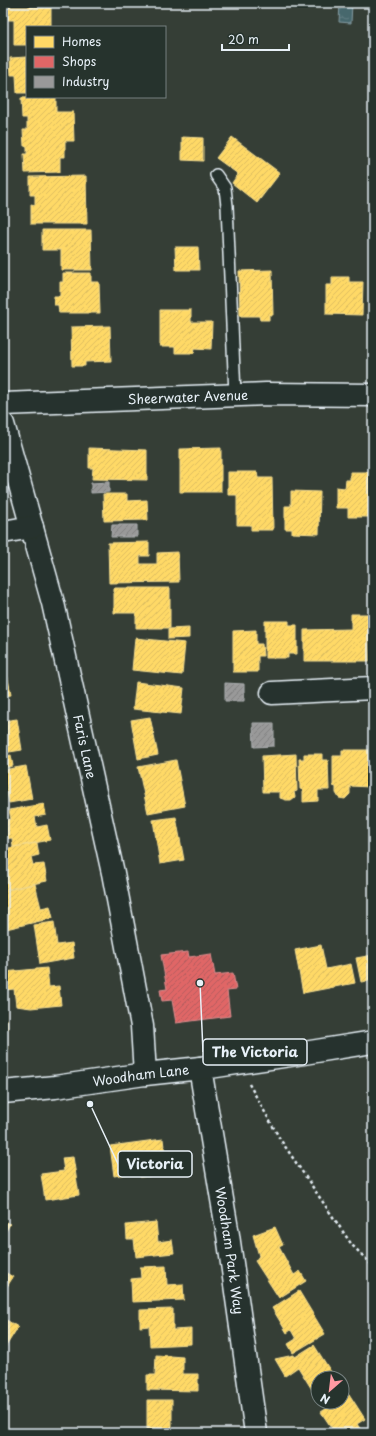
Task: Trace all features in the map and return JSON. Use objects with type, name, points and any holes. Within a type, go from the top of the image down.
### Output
[{"type":"street","name":"Sheerwater Avenue","points":[[3,404],[235,395],[373,395]]},
{"type":"street","name":"Faris Lane","points":[[3,424],[53,604],[113,873],[142,1026],[145,1074]]},
{"type":"street","points":[[3,532],[32,527]]},
{"type":"street","points":[[272,693],[373,688]]},
{"type":"street","name":"Woodham Lane","points":[[3,1092],[200,1068],[373,1042]]},
{"type":"street","name":"Woodham Park Way","points":[[200,1068],[228,1234],[256,1433]]},
{"type":"lane","points":[[216,175],[225,188],[227,206],[235,395]]},
{"type":"path","points":[[255,1094],[280,1139],[352,1246],[373,1266]]},
{"type":"water","points":[[340,3],[352,3],[351,23],[339,22]]},
{"type":"building: Homes","points":[[29,3],[41,3],[41,7],[51,6],[51,26],[26,26],[26,45],[14,45],[14,20],[5,20],[5,7],[29,7]]},
{"type":"building: Homes","points":[[26,57],[26,93],[17,93],[16,75],[11,75],[10,58]]},
{"type":"building: Homes","points":[[21,98],[56,98],[56,112],[73,112],[74,141],[65,141],[65,157],[60,157],[60,172],[25,173],[24,154],[27,154],[27,146],[24,146],[23,130],[27,130],[27,118],[22,118]]},
{"type":"building: Homes","points":[[182,137],[203,138],[203,161],[182,160]]},
{"type":"building: Homes","points":[[232,137],[280,173],[257,203],[232,183],[238,174],[216,158]]},
{"type":"building: Homes","points":[[86,176],[87,224],[31,224],[31,204],[35,205],[35,195],[30,195],[30,177]]},
{"type":"building: Homes","points":[[42,230],[91,230],[92,270],[61,270],[61,250],[42,250]]},
{"type":"building: Homes","points":[[175,247],[198,247],[199,270],[176,270]]},
{"type":"building: Homes","points":[[272,270],[273,315],[269,315],[269,320],[260,320],[259,316],[240,316],[239,271]]},
{"type":"building: Homes","points":[[63,273],[91,273],[91,282],[99,282],[100,313],[59,313],[58,305],[54,305],[54,296],[60,296],[60,282],[63,282]]},
{"type":"building: Homes","points":[[332,277],[349,277],[349,282],[363,282],[362,315],[326,314],[326,285],[332,285]]},
{"type":"building: Homes","points":[[160,310],[191,310],[191,322],[212,322],[211,349],[195,348],[194,353],[175,353],[175,347],[160,347]]},
{"type":"building: Homes","points":[[110,326],[111,361],[85,362],[85,366],[72,366],[71,327]]},
{"type":"building: Homes","points":[[89,448],[147,450],[147,480],[92,479],[93,468],[89,468]]},
{"type":"building: Homes","points":[[221,448],[221,492],[180,492],[180,449]]},
{"type":"building: Homes","points":[[228,472],[257,472],[258,478],[272,478],[273,530],[251,530],[251,525],[237,525],[237,495],[228,495]]},
{"type":"building: Homes","points":[[350,472],[372,472],[372,517],[348,517],[348,508],[336,508],[336,487],[345,488],[346,480],[350,480]]},
{"type":"building: Homes","points":[[291,491],[320,492],[319,534],[292,533],[292,529],[285,529],[285,506],[291,506]]},
{"type":"building: Homes","points":[[103,494],[127,494],[127,501],[147,500],[148,520],[104,521]]},
{"type":"building: Homes","points":[[149,542],[149,556],[140,556],[140,564],[157,564],[157,553],[178,552],[179,582],[109,583],[108,543]]},
{"type":"building: Homes","points":[[114,588],[170,588],[170,628],[136,628],[136,613],[114,613]]},
{"type":"building: Homes","points":[[351,614],[368,614],[369,661],[304,661],[304,630],[351,629]]},
{"type":"building: Homes","points":[[265,621],[289,621],[289,625],[297,625],[297,654],[288,654],[288,658],[265,658]]},
{"type":"building: Homes","points":[[189,628],[189,638],[168,639],[168,629]]},
{"type":"building: Homes","points":[[256,630],[256,644],[262,644],[263,656],[258,656],[258,672],[233,672],[233,631]]},
{"type":"building: Homes","points":[[135,638],[185,643],[182,675],[132,670]]},
{"type":"building: Homes","points":[[3,652],[11,695],[3,696]]},
{"type":"building: Homes","points":[[136,682],[184,688],[181,714],[133,709]]},
{"type":"building: Homes","points":[[150,717],[158,755],[138,759],[131,720]]},
{"type":"building: Homes","points":[[17,719],[22,750],[3,753],[3,721]]},
{"type":"building: Homes","points":[[342,750],[370,750],[370,787],[350,786],[350,794],[345,799],[339,798],[336,793],[336,787],[333,786],[333,756],[342,756]]},
{"type":"building: Homes","points":[[296,754],[297,791],[294,792],[295,797],[291,800],[286,800],[280,798],[280,792],[263,792],[262,756]]},
{"type":"building: Homes","points":[[304,754],[322,754],[322,760],[328,760],[329,790],[318,790],[318,801],[303,802],[303,790],[300,789],[299,759],[304,759]]},
{"type":"building: Homes","points":[[11,755],[13,766],[3,768],[3,757]]},
{"type":"building: Homes","points":[[176,760],[185,806],[148,813],[138,767]]},
{"type":"building: Homes","points":[[26,766],[32,799],[9,803],[3,770]]},
{"type":"building: Homes","points":[[44,804],[46,815],[35,817],[37,827],[47,825],[50,840],[13,847],[12,838],[3,839],[3,821],[11,819],[9,810]]},
{"type":"building: Homes","points":[[176,817],[184,860],[160,864],[153,820]]},
{"type":"building: Homes","points":[[37,843],[39,855],[31,857],[33,865],[44,864],[47,881],[3,890],[3,849]]},
{"type":"building: Homes","points":[[35,884],[41,908],[50,906],[53,918],[6,929],[3,916],[3,891]]},
{"type":"building: Homes","points":[[54,922],[57,945],[72,943],[74,958],[40,964],[34,925]]},
{"type":"building: Homes","points":[[321,945],[326,969],[351,964],[355,983],[303,993],[295,950]]},
{"type":"building: Homes","points":[[373,955],[373,980],[361,982],[356,958]]},
{"type":"building: Homes","points":[[47,968],[49,987],[59,986],[61,1005],[31,1008],[16,1006],[14,989],[5,990],[4,972]]},
{"type":"building: Homes","points":[[3,1020],[7,1020],[7,1060],[3,1060]]},
{"type":"building: Homes","points":[[163,1139],[167,1170],[159,1171],[160,1175],[140,1177],[139,1172],[114,1176],[110,1146]]},
{"type":"building: Homes","points":[[73,1157],[79,1195],[45,1200],[41,1174],[64,1171],[62,1158]]},
{"type":"building: Homes","points":[[3,1221],[10,1224],[3,1236]]},
{"type":"building: Homes","points":[[156,1222],[158,1242],[172,1240],[174,1253],[136,1257],[134,1239],[127,1239],[126,1225]]},
{"type":"building: Homes","points":[[275,1227],[283,1245],[279,1247],[294,1275],[300,1271],[306,1281],[279,1298],[255,1261],[259,1256],[253,1235]]},
{"type":"building: Homes","points":[[166,1266],[167,1285],[183,1284],[184,1300],[132,1302],[131,1279],[141,1278],[140,1267]]},
{"type":"building: Homes","points":[[3,1271],[13,1277],[3,1293]]},
{"type":"building: Homes","points":[[299,1291],[325,1334],[293,1353],[288,1344],[296,1339],[291,1330],[287,1333],[272,1308]]},
{"type":"building: Homes","points":[[173,1309],[173,1330],[191,1329],[191,1344],[150,1346],[149,1326],[140,1327],[140,1310]]},
{"type":"building: Homes","points":[[3,1318],[18,1327],[3,1351]]},
{"type":"building: Homes","points":[[314,1345],[330,1370],[310,1370],[310,1386],[298,1367],[285,1376],[275,1359],[294,1355],[295,1357]]},
{"type":"building: Homes","points":[[156,1355],[183,1357],[183,1374],[198,1374],[198,1391],[147,1390],[147,1375],[155,1375]]},
{"type":"building: Homes","points":[[350,1396],[365,1419],[357,1424],[363,1433],[335,1433],[321,1412],[324,1410],[350,1410]]},
{"type":"building: Homes","points":[[147,1400],[172,1400],[172,1433],[147,1433]]},
{"type":"building: Shops","points":[[188,952],[189,957],[211,954],[215,975],[233,973],[236,990],[227,991],[230,1016],[176,1023],[172,1000],[162,1001],[160,990],[167,989],[161,955]]},
{"type":"building: Industry","points":[[109,482],[109,492],[91,493],[91,483]]},
{"type":"building: Industry","points":[[112,525],[137,525],[137,537],[111,537]]},
{"type":"building: Industry","points":[[225,683],[244,684],[244,701],[225,701]]},
{"type":"building: Industry","points":[[253,723],[274,723],[274,746],[254,747]]},
{"type":"place","name":"The Victoria","points":[[200,983]]},
{"type":"place","name":"Victoria","points":[[90,1104]]}]
